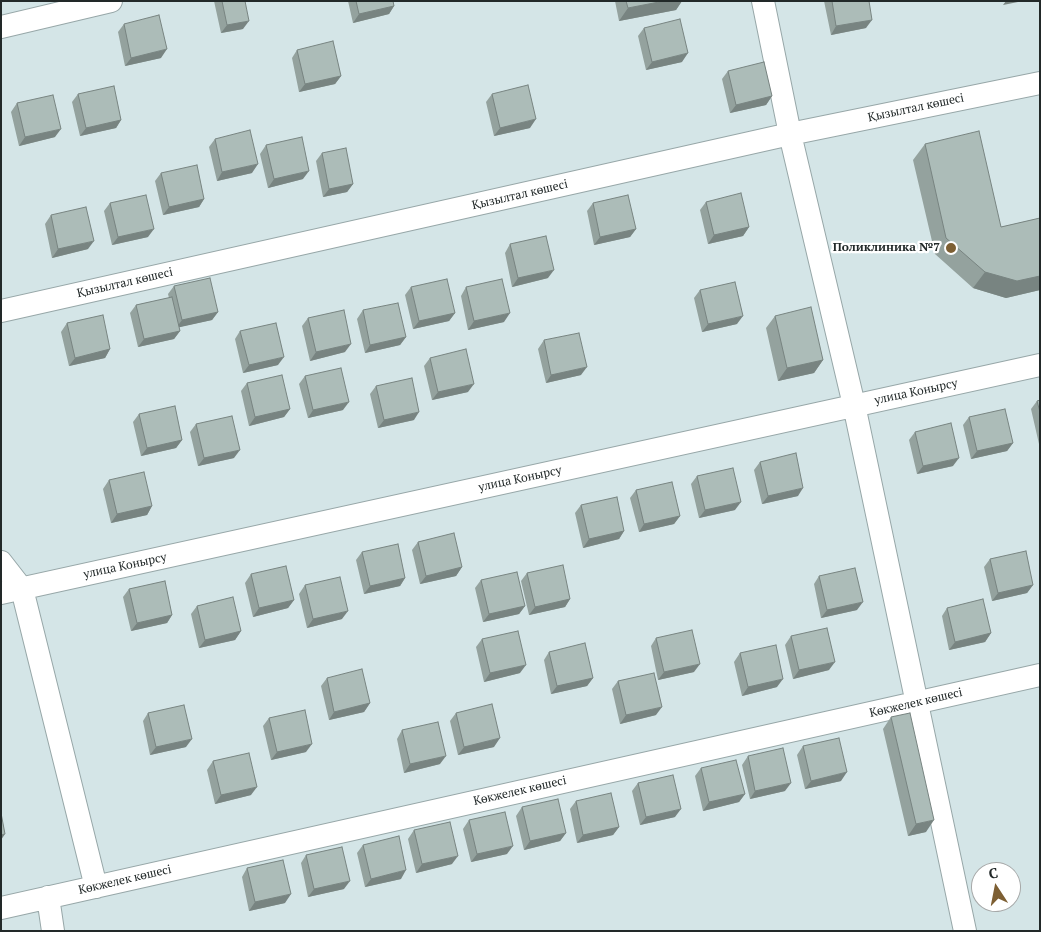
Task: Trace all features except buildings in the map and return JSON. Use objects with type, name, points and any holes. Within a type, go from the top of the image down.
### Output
[{"type":"street","points":[[1,27],[111,1]]},
{"type":"street","points":[[763,1],[790,134],[854,405],[965,931]]},
{"type":"street","name":"Қызылтал көшесі","points":[[1,311],[790,134],[1040,83]]},
{"type":"street","name":"улица Конырсу","points":[[11,591],[1040,365]]},
{"type":"street","points":[[1,562],[96,887]]},
{"type":"street","name":"Көкжелек көшесі","points":[[1,908],[1040,675]]},
{"type":"street","points":[[48,897],[53,931]]},
{"type":"place","name":"Поликлиника №7","points":[[951,248]]}]
